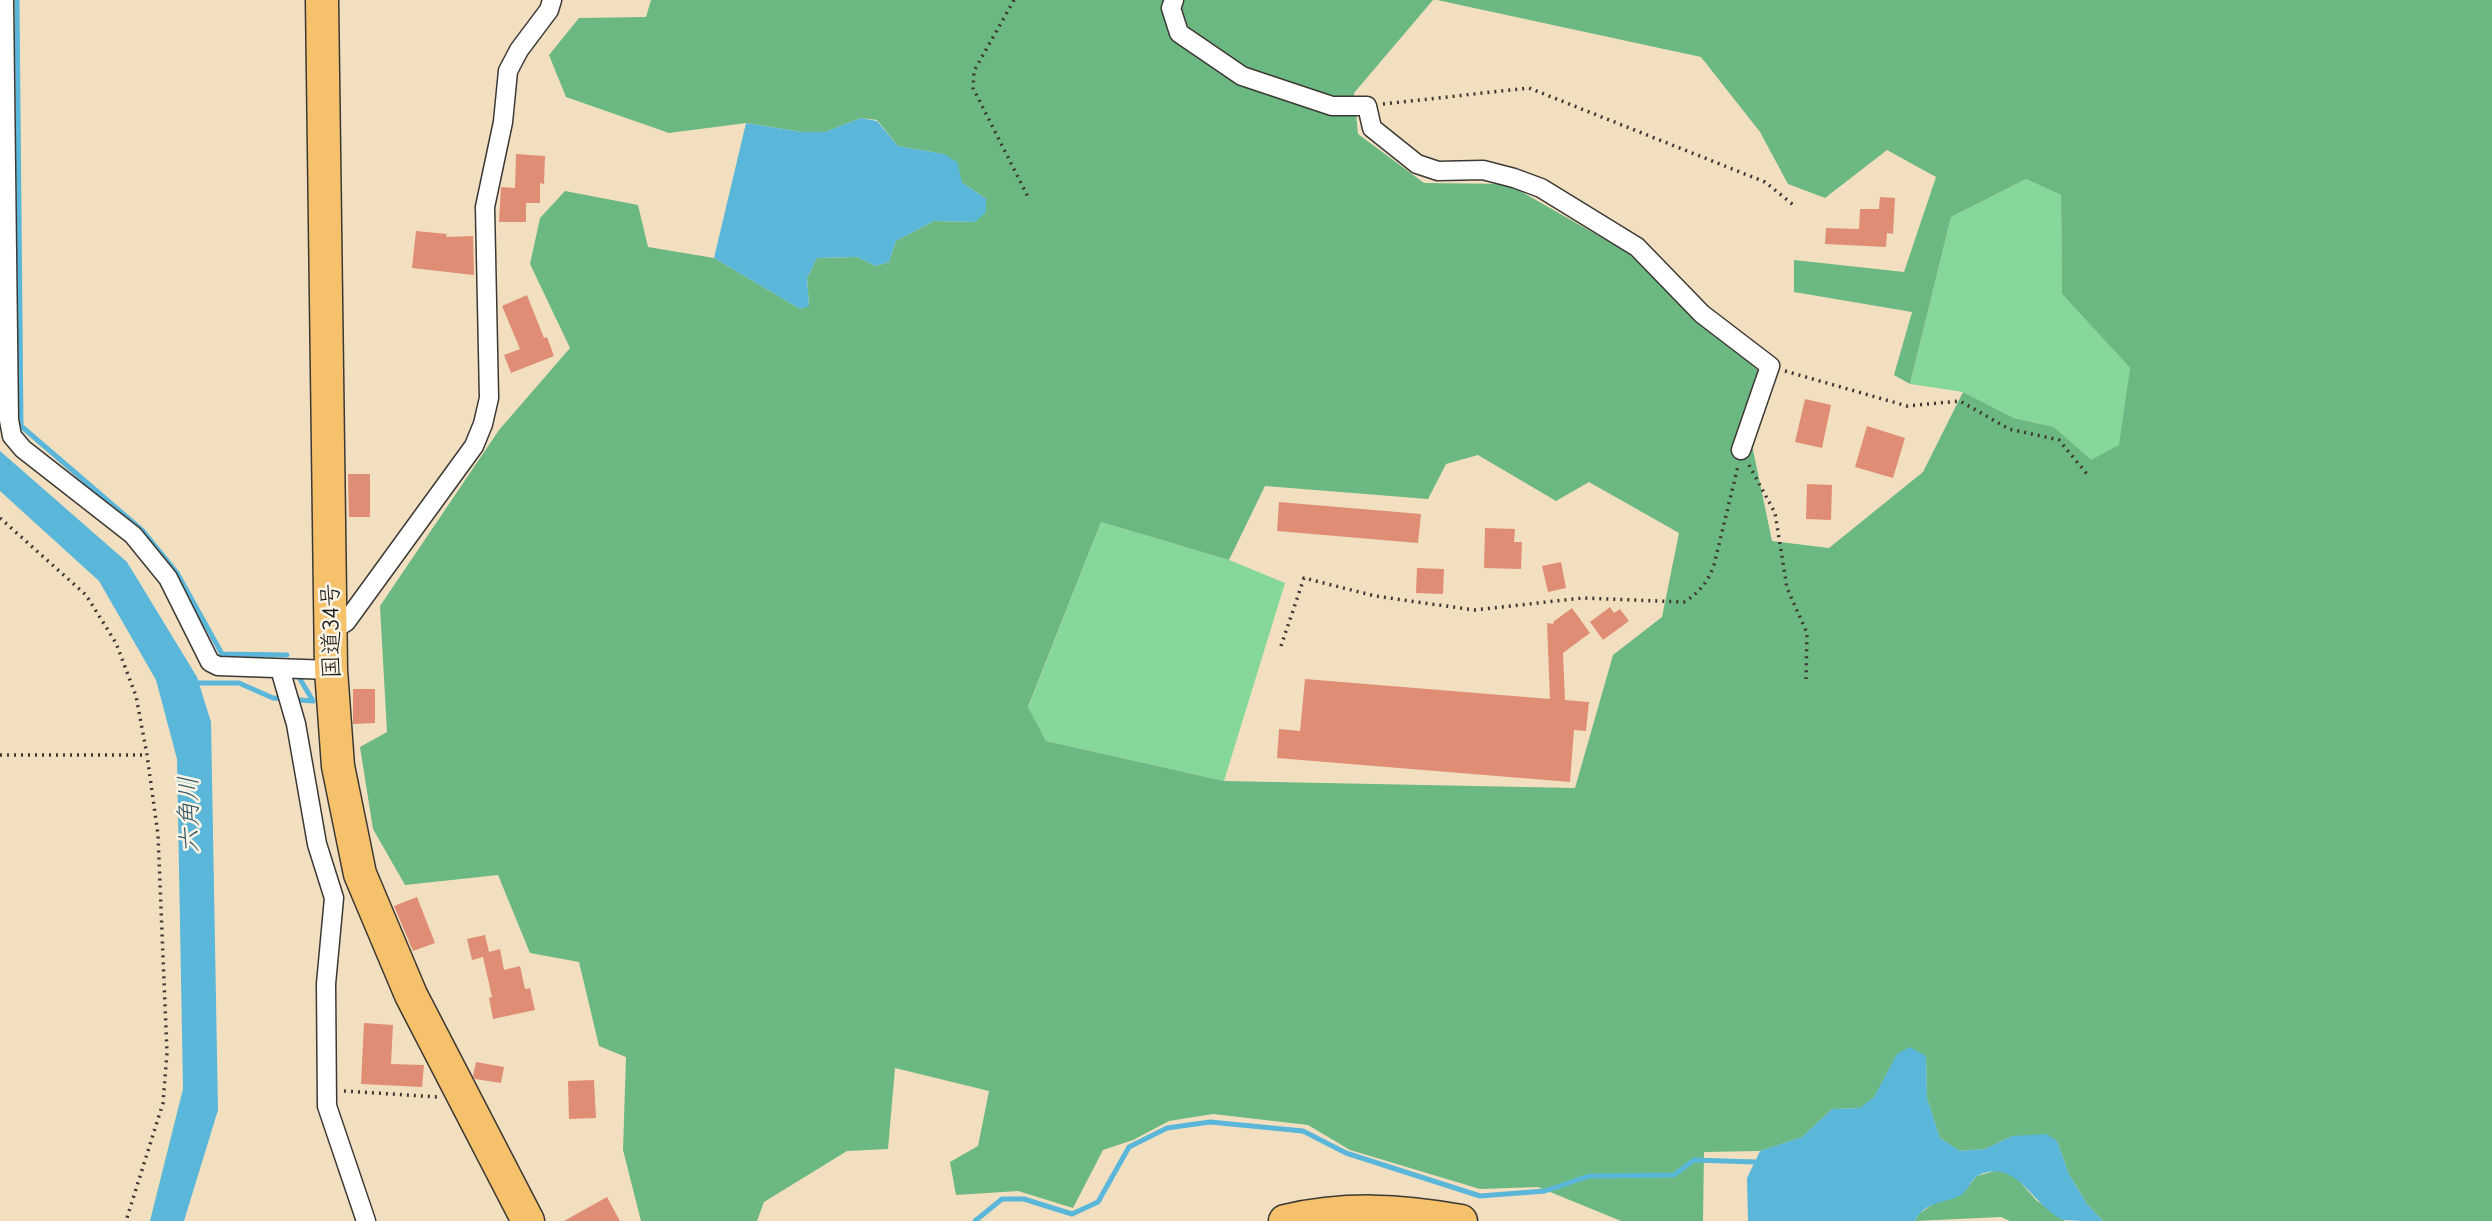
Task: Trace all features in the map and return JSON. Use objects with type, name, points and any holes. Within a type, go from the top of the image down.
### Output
[{"type":"highway","name":"国道34号","points":[[322,0],[331,670],[338,766],[360,874],[411,995],[528,1221]]},
{"type":"highway","points":[[1285,1221],[1346,1210],[1386,1210],[1461,1221]]},
{"type":"street","points":[[4,0],[9,420],[12,436],[23,449],[133,535],[169,578],[210,662],[218,666],[331,670]]},
{"type":"street","points":[[331,631],[346,622],[474,446],[483,424],[489,398],[485,208],[503,122],[508,71],[519,50],[549,10],[552,0]]},
{"type":"street","points":[[1174,0],[1171,8],[1178,33],[1242,76],[1332,106],[1367,106],[1371,128],[1418,164],[1438,171],[1483,170],[1532,185],[1637,247],[1702,314],[1770,366],[1741,450]]},
{"type":"street","points":[[280,669],[292,710],[317,844],[334,898],[326,984],[327,1106],[366,1221]]},
{"type":"path","points":[[1014,0],[974,71],[972,89],[1028,197]]},
{"type":"path","points":[[1367,106],[1530,88],[1765,182],[1796,207]]},
{"type":"path","points":[[1770,366],[1907,407],[1960,401],[2009,429],[2059,440],[2087,474]]},
{"type":"path","points":[[1281,646],[1304,578],[1375,596],[1474,610],[1583,598],[1684,602],[1695,595],[1708,580],[1714,565],[1741,450]]},
{"type":"path","points":[[1741,450],[1775,513],[1787,588],[1807,633],[1806,679]]},
{"type":"path","points":[[0,518],[86,595],[110,633],[136,696],[147,755],[158,835],[167,1053],[163,1103],[125,1221]]},
{"type":"path","points":[[0,755],[147,755]]},
{"type":"path","points":[[327,1090],[441,1097],[458,1087]]},
{"type":"green space","points":[[651,0],[1433,0],[1354,93],[1358,134],[1424,183],[1508,184],[1627,252],[1772,383],[1752,445],[1772,541],[1829,548],[1923,472],[1963,392],[2014,418],[2054,427],[2091,460],[2119,445],[2130,368],[2062,294],[2061,195],[2026,179],[1951,217],[1910,384],[1894,375],[1912,312],[1794,292],[1794,260],[1904,272],[1936,177],[1887,150],[1825,198],[1788,184],[1760,132],[1701,57],[1437,0],[2492,0],[2492,1221],[2103,1221],[2087,1204],[2069,1174],[2057,1141],[2012,1136],[1985,1149],[1960,1151],[1940,1138],[1927,1098],[1926,1056],[1897,1055],[1874,1097],[1861,1108],[1832,1109],[1802,1137],[1760,1151],[1704,1152],[1703,1221],[1621,1221],[1538,1187],[1480,1189],[1350,1150],[1308,1125],[1213,1114],[1169,1121],[1133,1140],[1103,1150],[1073,1208],[1018,1191],[956,1195],[950,1162],[978,1146],[989,1091],[895,1068],[888,1149],[847,1151],[764,1202],[757,1221],[641,1221],[623,1150],[626,1057],[599,1046],[579,962],[530,953],[498,875],[405,885],[373,829],[360,747],[387,732],[380,606],[499,430],[570,348],[530,264],[540,218],[565,191],[638,205],[648,247],[714,258],[800,309],[809,305],[807,278],[817,258],[857,257],[876,266],[889,262],[896,241],[934,221],[975,222],[986,199],[962,182],[944,154],[898,146],[877,120],[861,118],[825,132],[802,132],[746,123],[669,133],[566,97],[549,55],[579,18],[646,17]],"holes":[[[1478,455],[1556,501],[1589,482],[1679,533],[1662,617],[1613,655],[1575,788],[1224,781],[1046,741],[1028,707],[1101,522],[1229,560],[1265,486],[1428,499],[1446,464]]]},
{"type":"green space","points":[[2026,179],[2061,195],[2062,294],[2130,368],[2120,445],[2091,461],[2054,427],[2014,418],[1963,392],[1910,384],[1951,217]]},
{"type":"green space","points":[[1101,522],[1229,560],[1285,583],[1224,781],[1046,741],[1028,708]]},
{"type":"green space","points":[[1998,1170],[2014,1175],[2036,1200],[2065,1221],[2010,1221],[2001,1217],[1915,1221],[1919,1214],[1936,1202],[1962,1194],[1977,1176]]},
{"type":"water","points":[[861,118],[877,121],[898,146],[944,154],[957,162],[962,182],[986,199],[986,212],[975,222],[934,221],[896,241],[889,262],[876,266],[857,257],[817,258],[807,278],[809,306],[800,309],[714,258],[746,123],[802,132],[825,132]]},
{"type":"water","name":"六角川","points":[[0,451],[127,562],[197,677],[211,722],[218,1110],[184,1221],[150,1221],[183,1089],[177,759],[156,680],[99,581],[0,491]]},
{"type":"water","points":[[1910,1047],[1926,1056],[1927,1098],[1940,1138],[1960,1151],[1985,1149],[2012,1136],[2047,1134],[2057,1141],[2069,1174],[2087,1204],[2103,1221],[2064,1220],[2053,1214],[2015,1178],[1993,1171],[1976,1177],[1961,1195],[1924,1210],[1915,1221],[1748,1221],[1747,1178],[1760,1151],[1802,1137],[1832,1109],[1860,1108],[1874,1097],[1897,1054]]},
{"type":"building","points":[[516,154],[545,156],[544,184],[540,183],[540,203],[526,203],[526,222],[499,222],[501,187],[515,188]]},
{"type":"building","points":[[1880,197],[1895,198],[1893,234],[1887,233],[1886,247],[1825,244],[1826,228],[1859,229],[1860,209],[1879,209]]},
{"type":"building","points":[[416,231],[447,234],[446,237],[473,236],[474,275],[412,268]]},
{"type":"building","points":[[527,295],[554,356],[511,373],[504,355],[520,349],[502,306]]},
{"type":"building","points":[[1805,399],[1831,405],[1822,448],[1795,442]]},
{"type":"building","points":[[1867,426],[1905,438],[1893,478],[1855,467]]},
{"type":"building","points":[[348,474],[370,474],[370,517],[349,517]]},
{"type":"building","points":[[1807,484],[1832,485],[1831,520],[1806,519]]},
{"type":"building","points":[[1279,502],[1421,514],[1418,543],[1277,531]]},
{"type":"building","points":[[1485,528],[1515,529],[1514,542],[1522,542],[1521,569],[1484,568]]},
{"type":"building","points":[[1561,562],[1566,588],[1548,592],[1542,566]]},
{"type":"building","points":[[1417,568],[1444,569],[1443,594],[1416,593]]},
{"type":"building","points":[[1610,607],[1614,613],[1620,609],[1629,621],[1603,640],[1590,622]]},
{"type":"building","points":[[1572,608],[1590,633],[1563,653],[1565,700],[1589,702],[1586,731],[1574,730],[1570,782],[1277,758],[1279,729],[1300,731],[1305,679],[1550,699],[1547,623],[1554,624],[1553,622]]},
{"type":"building","points":[[353,689],[375,689],[375,723],[353,724]]},
{"type":"building","points":[[417,897],[435,943],[413,951],[394,906]]},
{"type":"building","points":[[485,935],[489,952],[500,949],[504,970],[520,966],[525,989],[530,988],[535,1010],[493,1019],[489,998],[492,997],[483,957],[472,960],[467,939]]},
{"type":"building","points":[[364,1023],[393,1025],[391,1064],[424,1065],[422,1087],[361,1084]]},
{"type":"building","points":[[476,1062],[504,1067],[501,1083],[475,1079],[473,1076]]},
{"type":"building","points":[[594,1080],[596,1118],[569,1119],[568,1081]]},
{"type":"building","points":[[607,1197],[620,1221],[564,1221]]},
{"type":"waterway","points":[[17,0],[21,426],[143,531],[177,573],[222,654],[287,655]]},
{"type":"waterway","points":[[194,683],[239,683],[273,698],[313,701],[300,679]]},
{"type":"waterway","points":[[975,1221],[1002,1199],[1024,1199],[1072,1214],[1098,1202],[1129,1147],[1167,1128],[1210,1122],[1303,1131],[1346,1153],[1480,1196],[1545,1191],[1589,1176],[1674,1175],[1694,1160],[1755,1162]]}]
